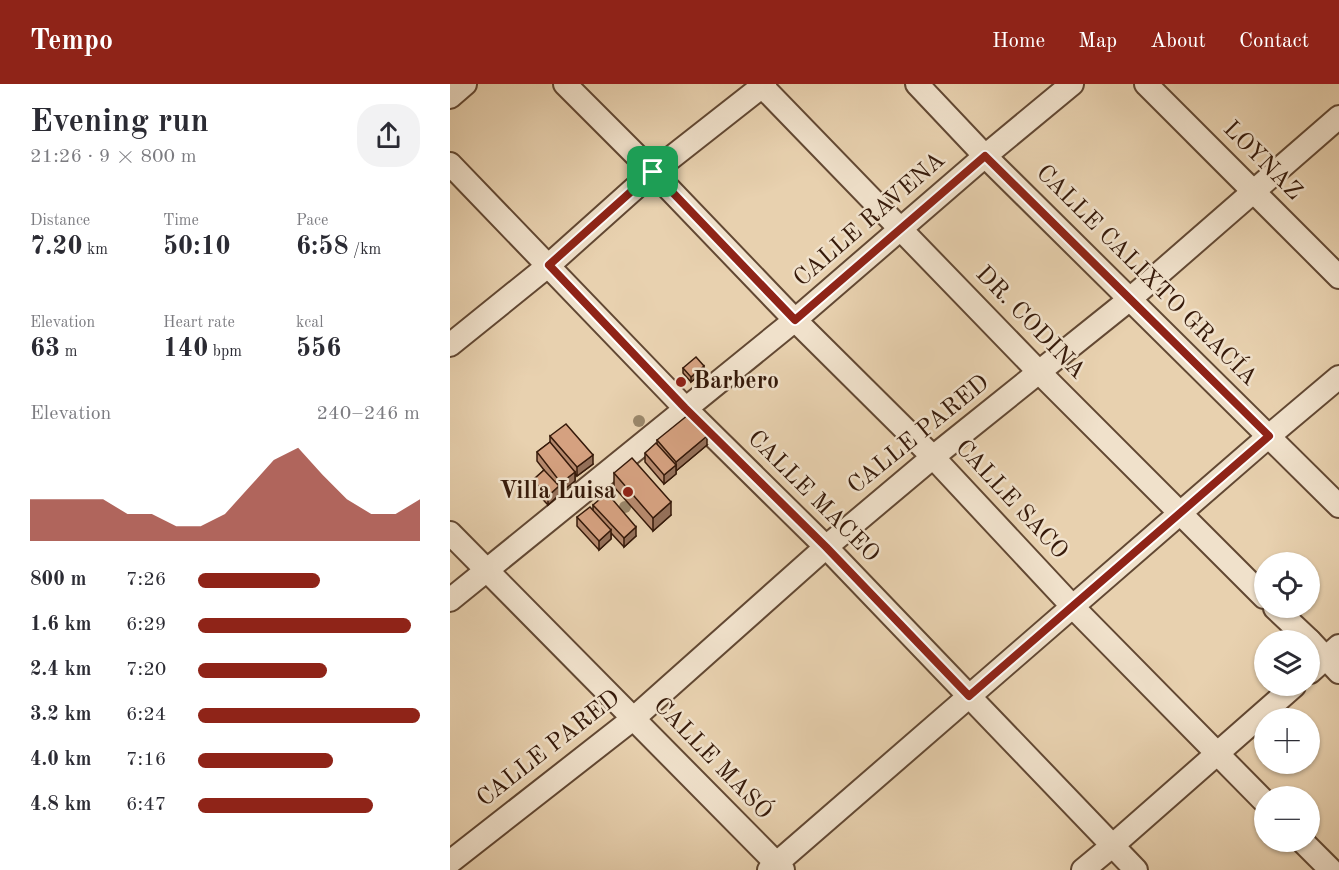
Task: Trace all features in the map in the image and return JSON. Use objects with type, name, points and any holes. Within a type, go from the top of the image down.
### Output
[{"type":"street","points":[[450,97],[465,84]]},
{"type":"street","name":"CALLE SACO","points":[[565,84],[795,320],[933,457],[1073,607],[1254,791]]},
{"type":"street","name":"CALLE CALIXTO GRACÍA","points":[[917,84],[985,156],[1339,506]]},
{"type":"street","name":"CALLE RAVENA","points":[[450,600],[795,320],[1072,84]]},
{"type":"street","name":"LOYNAZ","points":[[1146,84],[1339,277]]},
{"type":"street","points":[[450,345],[549,265],[653,172],[762,85]]},
{"type":"street","name":"DR. CODINA","points":[[762,85],[1039,372],[1254,587]]},
{"type":"street","name":"CALLE PARED","points":[[450,862],[634,718],[826,547],[933,457],[1130,299],[1339,117]]},
{"type":"street","name":"CALLE MACEO","points":[[450,164],[685,408],[826,547],[1136,870]]},
{"type":"street","points":[[776,868],[969,696],[1339,377]]},
{"type":"street","name":"CALLE MASÓ","points":[[450,533],[634,718],[776,868]]},
{"type":"street","points":[[1285,618],[1298,630]]},
{"type":"street","points":[[1083,870],[1282,696]]},
{"type":"street","points":[[1313,852],[1331,870]]},
{"type":"building","points":[[696,357],[704,366],[691,377],[683,368]]},
{"type":"building","points":[[688,415],[707,436],[676,462],[657,440]]},
{"type":"building","points":[[566,424],[593,455],[577,467],[550,436]]},
{"type":"building","points":[[550,442],[575,472],[561,483],[537,452]]},
{"type":"building","points":[[656,443],[676,465],[664,475],[645,453]]},
{"type":"building","points":[[632,458],[671,502],[653,518],[614,473]]},
{"type":"building","points":[[544,470],[559,486],[548,496],[533,480]]},
{"type":"building","points":[[607,493],[636,527],[624,538],[593,505]]},
{"type":"building","points":[[590,507],[611,530],[599,541],[577,517]]},
{"type":"place","name":"Barbero","points":[[681,382]]},
{"type":"place","name":"Villa Luisa","points":[[628,492]]},
{"type":"route","points":[[985,156],[1269,436],[969,696],[826,547],[685,408],[549,265],[653,172],[795,320],[985,156]]}]
